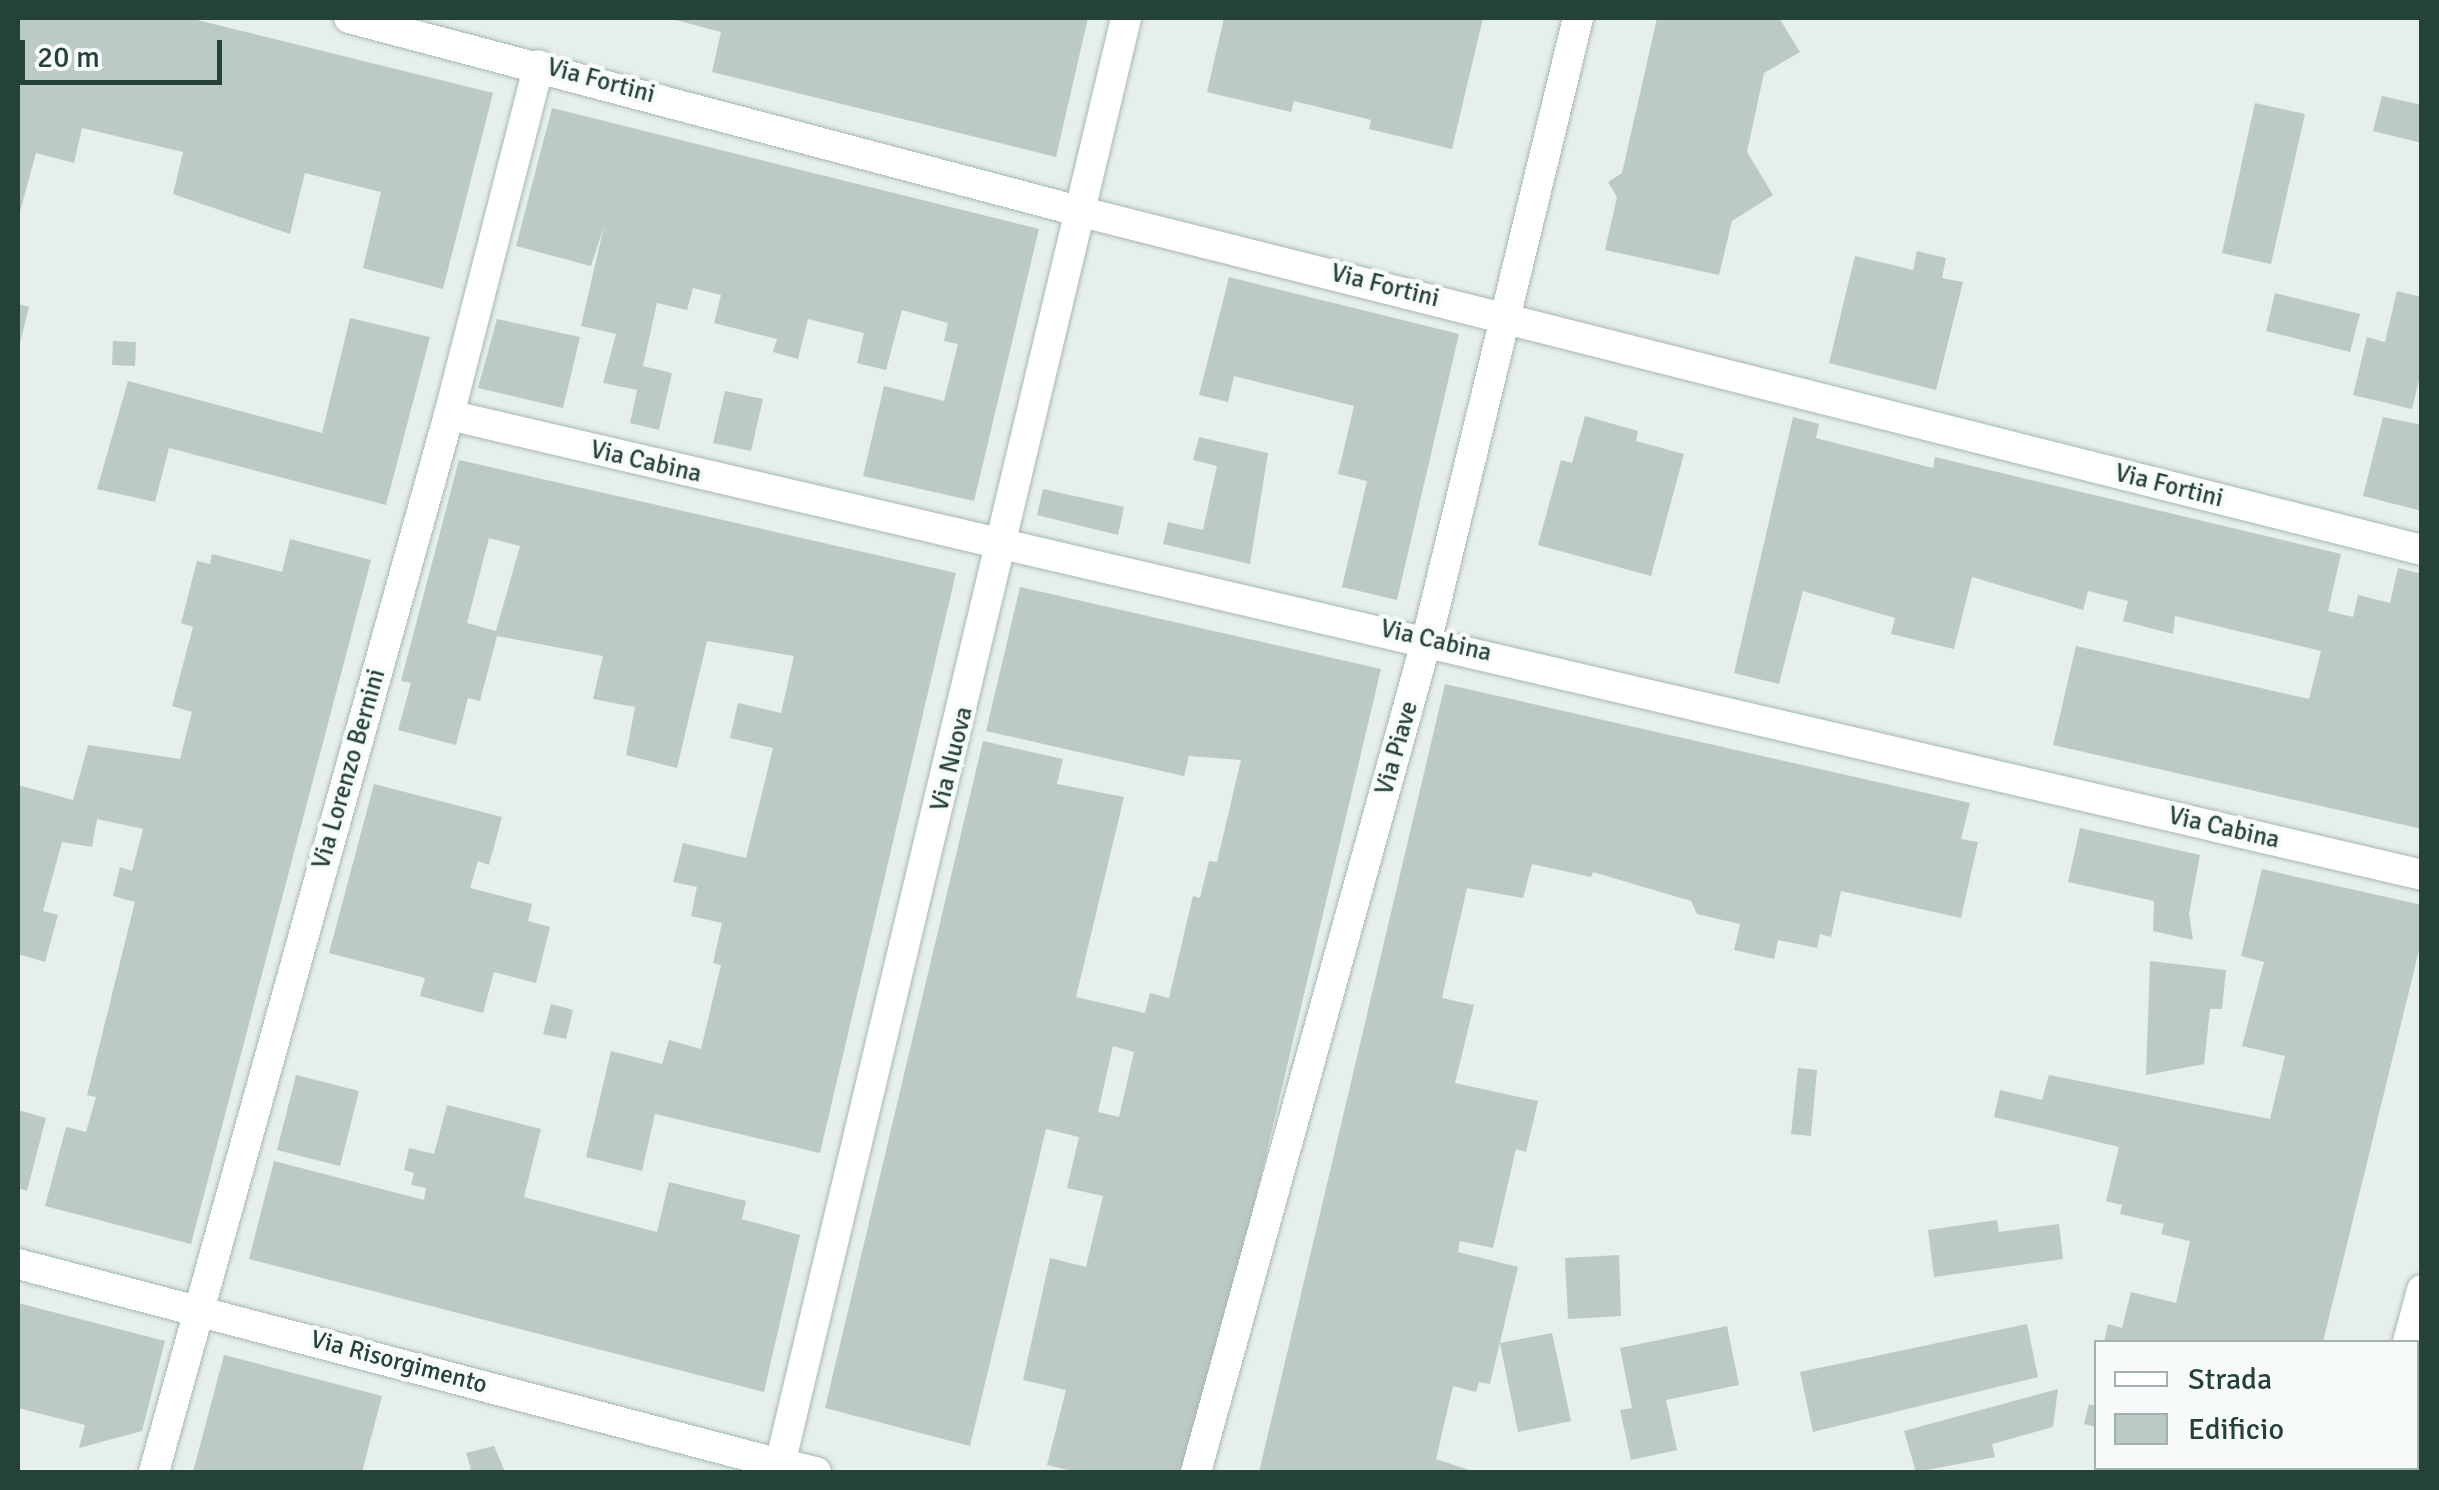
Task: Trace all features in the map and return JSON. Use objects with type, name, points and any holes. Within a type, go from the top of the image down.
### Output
[{"type":"street","name":"Via Fortini","points":[[348,18],[539,64],[1082,212],[1506,315],[2422,550]]},
{"type":"street","name":"Via Nuova","points":[[780,1464],[1004,548],[1126,18]]},
{"type":"street","name":"Via Piave","points":[[1196,1472],[1427,638],[1578,18]]},
{"type":"street","name":"Via Lorenzo Bernini","points":[[154,1472],[196,1308],[448,415],[539,64]]},
{"type":"street","name":"Via Cabina","points":[[448,415],[1004,548],[1427,638],[2422,875]]},
{"type":"street","name":"Via Risorgimento","points":[[18,1264],[780,1464]]},
{"type":"street","points":[[2409,1340],[2422,1290]]},
{"type":"street","points":[[780,1464],[816,1472]]},
{"type":"building","points":[[18,18],[189,18],[493,93],[443,289],[363,268],[381,192],[305,173],[290,234],[173,194],[183,152],[82,128],[74,163],[36,153],[18,219]]},
{"type":"building","points":[[668,18],[1088,18],[1056,157],[712,72],[721,32]]},
{"type":"building","points":[[1224,18],[1483,18],[1452,149],[1369,129],[1371,120],[1294,101],[1291,112],[1207,92]]},
{"type":"building","points":[[1657,18],[1779,18],[1800,52],[1764,73],[1747,152],[1773,195],[1732,221],[1719,275],[1605,250],[1617,197],[1608,182],[1622,173]]},
{"type":"building","points":[[2382,96],[2422,105],[2422,143],[2373,131]]},
{"type":"building","points":[[2255,103],[2305,114],[2271,264],[2222,253]]},
{"type":"building","points":[[552,108],[1039,229],[974,501],[863,476],[884,386],[944,401],[958,344],[944,341],[948,323],[902,310],[886,370],[857,363],[864,333],[808,319],[798,359],[773,352],[777,339],[714,323],[721,295],[693,288],[687,310],[657,303],[643,366],[672,373],[659,430],[630,423],[637,390],[603,383],[616,334],[581,326],[604,226],[591,266],[516,246]]},
{"type":"building","points":[[1917,251],[1946,258],[1942,278],[1963,282],[1936,390],[1829,363],[1855,256],[1913,270]]},
{"type":"building","points":[[1229,277],[1459,334],[1397,600],[1342,587],[1367,481],[1338,474],[1354,406],[1234,376],[1228,402],[1199,395]]},
{"type":"building","points":[[2397,291],[2422,297],[2422,368],[2412,409],[2353,395],[2367,337],[2385,342]]},
{"type":"building","points":[[2275,293],[2360,314],[2350,352],[2266,331]]},
{"type":"building","points":[[18,304],[29,307],[19,347],[18,347]]},
{"type":"building","points":[[350,318],[430,337],[386,505],[169,448],[155,502],[97,489],[128,381],[322,433]]},
{"type":"building","points":[[497,319],[580,337],[563,408],[478,388]]},
{"type":"building","points":[[113,341],[136,342],[135,366],[112,365]]},
{"type":"building","points":[[725,391],[763,399],[751,451],[713,443]]},
{"type":"building","points":[[1585,416],[1638,431],[1636,441],[1684,454],[1651,576],[1538,545],[1561,460],[1572,463]]},
{"type":"building","points":[[1793,417],[1819,424],[1816,438],[1933,468],[1935,457],[2341,554],[2328,611],[2353,617],[2358,595],[2390,603],[2398,568],[2422,574],[2422,829],[2053,745],[2076,646],[2309,699],[2321,651],[2175,616],[2173,634],[2123,621],[2128,601],[2088,591],[2083,610],[1972,577],[1954,649],[1891,634],[1895,618],[1803,591],[1779,684],[1734,673]]},
{"type":"building","points":[[2383,417],[2422,425],[2422,511],[2363,496]]},
{"type":"building","points":[[1199,437],[1268,453],[1250,564],[1163,544],[1168,522],[1203,530],[1217,466],[1193,460]]},
{"type":"building","points":[[459,460],[956,573],[820,1153],[655,1114],[642,1171],[586,1157],[611,1051],[662,1064],[669,1040],[701,1049],[721,965],[713,963],[722,923],[691,916],[697,887],[673,882],[683,843],[746,858],[773,748],[730,738],[738,703],[781,713],[794,656],[707,641],[677,768],[626,755],[635,707],[593,699],[603,656],[497,636],[480,701],[468,698],[456,745],[398,730],[411,683],[401,681]],"holes":[[[489,538],[520,546],[496,631],[467,623]]]},
{"type":"building","points":[[1043,489],[1124,507],[1118,535],[1037,515]]},
{"type":"building","points":[[290,539],[371,560],[191,1244],[45,1206],[66,1127],[86,1132],[96,1097],[87,1095],[135,902],[113,896],[120,867],[132,871],[143,829],[97,819],[92,847],[62,842],[43,911],[58,915],[45,962],[18,954],[18,785],[73,800],[88,745],[180,759],[192,712],[172,706],[193,627],[181,623],[197,561],[210,564],[212,554],[282,572]]},
{"type":"building","points":[[1020,587],[1381,669],[1191,1472],[1076,1472],[1047,1465],[1066,1390],[1023,1380],[1050,1258],[1086,1267],[1103,1196],[1067,1188],[1079,1137],[1046,1129],[970,1446],[825,1408],[983,741],[1063,759],[1057,784],[1124,797],[1076,997],[1145,1013],[1150,993],[1169,998],[1193,896],[1200,898],[1209,861],[1217,862],[1241,760],[1189,756],[1184,776],[986,731]],"holes":[[[1113,1046],[1134,1052],[1119,1117],[1098,1112]]]},
{"type":"building","points":[[1445,684],[1970,803],[1961,839],[1978,842],[1961,918],[1841,891],[1831,937],[1820,934],[1817,948],[1778,940],[1774,959],[1734,950],[1740,924],[1697,914],[1691,901],[1593,872],[1591,877],[1532,864],[1523,898],[1467,888],[1442,998],[1474,1005],[1455,1083],[1538,1101],[1526,1152],[1516,1149],[1493,1248],[1460,1241],[1458,1252],[1518,1267],[1490,1384],[1479,1382],[1476,1392],[1453,1386],[1436,1459],[1475,1472],[1259,1472]]},
{"type":"building","points":[[374,784],[502,817],[489,865],[478,861],[470,888],[532,904],[528,921],[550,927],[536,983],[494,972],[483,1013],[420,996],[425,978],[329,953]]},
{"type":"building","points":[[2080,828],[2200,855],[2189,914],[2193,940],[2153,931],[2154,901],[2068,882]]},
{"type":"building","points":[[2262,869],[2422,905],[2422,938],[2323,1340],[2104,1340],[2108,1324],[2122,1328],[2131,1292],[2176,1303],[2190,1241],[2161,1234],[2164,1224],[2120,1214],[2122,1205],[2106,1201],[2119,1147],[1994,1117],[2000,1090],[2042,1100],[2049,1075],[2270,1119],[2285,1056],[2242,1046],[2264,962],[2241,956]]},
{"type":"building","points":[[2150,961],[2226,970],[2222,1009],[2210,1009],[2204,1064],[2146,1075]]},
{"type":"building","points":[[551,1004],[573,1010],[566,1039],[543,1034]]},
{"type":"building","points":[[1798,1068],[1817,1070],[1811,1136],[1791,1134]]},
{"type":"building","points":[[296,1075],[359,1091],[340,1166],[277,1150]]},
{"type":"building","points":[[447,1105],[541,1129],[524,1197],[657,1232],[669,1182],[746,1201],[742,1219],[800,1235],[764,1392],[249,1259],[274,1161],[424,1200],[426,1188],[411,1185],[414,1173],[404,1170],[409,1148],[434,1154]]},
{"type":"building","points":[[18,1110],[46,1118],[27,1191],[18,1188]]},
{"type":"building","points":[[1997,1220],[1999,1232],[2059,1224],[2063,1259],[1934,1277],[1928,1230]]},
{"type":"building","points":[[1619,1255],[1621,1316],[1568,1319],[1565,1258]]},
{"type":"building","points":[[18,1303],[165,1341],[142,1431],[79,1448],[85,1425],[18,1408]]},
{"type":"building","points":[[2027,1324],[2038,1377],[1813,1432],[1800,1372]]},
{"type":"building","points":[[1727,1326],[1739,1385],[1666,1400],[1677,1450],[1631,1460],[1620,1410],[1632,1408],[1620,1348]]},
{"type":"building","points":[[1552,1333],[1571,1421],[1518,1432],[1500,1343]]},
{"type":"building","points":[[224,1355],[382,1396],[362,1472],[193,1472]]},
{"type":"building","points":[[2058,1389],[2053,1427],[1992,1444],[1995,1457],[1916,1472],[1904,1431]]},
{"type":"building","points":[[2089,1404],[2094,1405],[2094,1426],[2084,1424]]},
{"type":"building","points":[[494,1446],[505,1472],[462,1472],[471,1469],[466,1453]]},
{"type":"building","points":[[2123,1470],[2208,1470],[2122,1472]]}]
